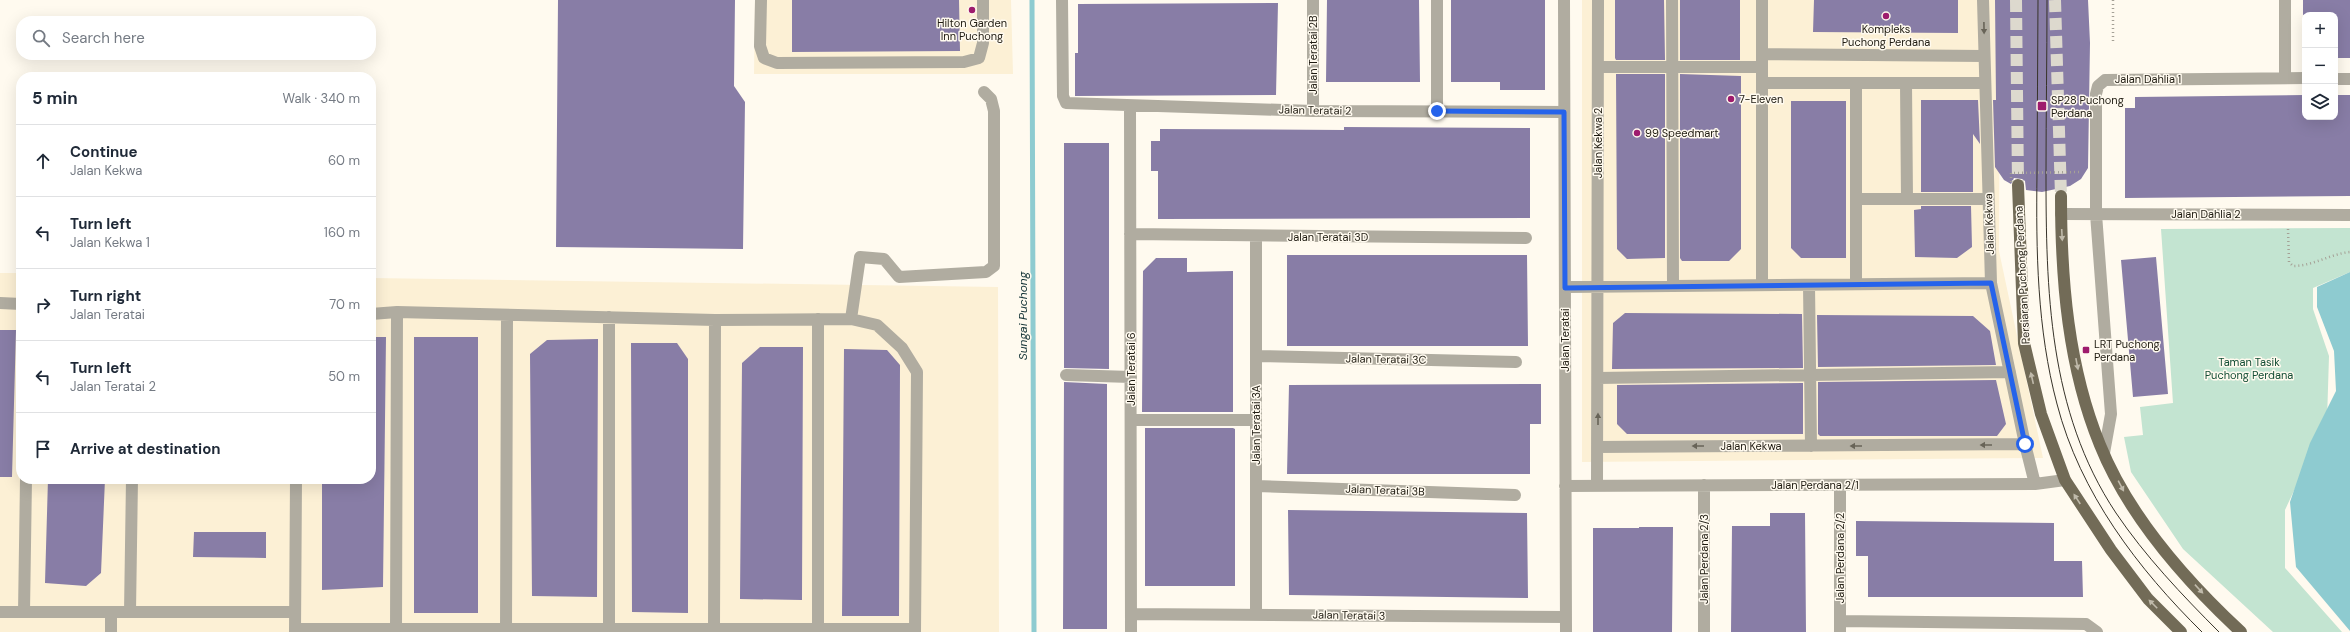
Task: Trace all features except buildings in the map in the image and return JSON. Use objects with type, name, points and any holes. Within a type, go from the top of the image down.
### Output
[{"type":"main road","name":"Persiaran Puchong Perdana","points":[[2015,183],[2024,343],[2041,414],[2065,480],[2111,550],[2148,599],[2180,632]]},
{"type":"main road","points":[[2061,196],[2067,316],[2080,381],[2104,453],[2132,506],[2180,568],[2241,632]]},
{"type":"street","points":[[760,0],[760,46],[764,58],[777,63],[785,63],[964,62],[978,58],[983,43],[983,0]]},
{"type":"street","name":"Jalan Teratai 2","points":[[1062,0],[1063,96],[1066,103],[1313,111],[1564,112]]},
{"type":"street","name":"Jalan Teratai 2B","points":[[1313,0],[1313,111]]},
{"type":"street","points":[[1437,0],[1437,111]]},
{"type":"street","name":"Jalan Teratai","points":[[1564,0],[1566,632]]},
{"type":"street","name":"Jalan Kekwa 2","points":[[1597,486],[1598,0]]},
{"type":"street","points":[[1672,0],[1673,286]]},
{"type":"street","points":[[1762,0],[1762,285]]},
{"type":"street","name":"Jalan Kekwa","points":[[1983,0],[1991,283],[2025,444],[2035,484]]},
{"type":"street","points":[[2285,0],[2285,78]]},
{"type":"street","points":[[1762,54],[1984,56]]},
{"type":"street","points":[[1598,67],[1762,67]]},
{"type":"street","name":"Jalan Dahlia 1","points":[[2096,214],[2096,94],[2098,86],[2105,80],[2302,78]]},
{"type":"street","points":[[2338,79],[2350,79]]},
{"type":"street","points":[[1762,83],[1985,84]]},
{"type":"street","points":[[1856,83],[1856,284]]},
{"type":"street","points":[[1906,83],[1907,199]]},
{"type":"street","points":[[851,319],[860,257],[884,260],[899,277],[986,272],[994,266],[994,112],[992,99],[984,92]]},
{"type":"street","name":"Jalan Teratai 6","points":[[1130,106],[1132,632]]},
{"type":"street","points":[[1856,199],[1988,199]]},
{"type":"street","name":"Jalan Dahlia 2","points":[[2061,214],[2350,215]]},
{"type":"street","points":[[2096,214],[2111,414],[2104,453]]},
{"type":"street","name":"Jalan Teratai 3D","points":[[1130,234],[1256,237],[1526,238]]},
{"type":"street","name":"Jalan Teratai 3A","points":[[1256,237],[1256,614]]},
{"type":"street","points":[[1565,288],[1991,283]]},
{"type":"street","points":[[1809,285],[1811,446]]},
{"type":"street","points":[[0,303],[16,304]]},
{"type":"street","points":[[396,630],[397,312]]},
{"type":"street","points":[[296,484],[295,630],[915,631],[917,372],[902,348],[877,325],[851,319],[715,320],[397,312],[376,314]]},
{"type":"street","points":[[506,630],[507,315]]},
{"type":"street","points":[[609,317],[609,630]]},
{"type":"street","points":[[818,319],[818,631]]},
{"type":"street","points":[[714,631],[715,320]]},
{"type":"street","name":"Jalan Teratai 3C","points":[[1256,356],[1516,362]]},
{"type":"street","points":[[1598,378],[2010,372]]},
{"type":"street","points":[[1066,376],[1131,377]]},
{"type":"street","points":[[1131,420],[1256,420]]},
{"type":"street","name":"Jalan Kekwa","points":[[1597,447],[2025,444]]},
{"type":"street","name":"Jalan Perdana 2/1","points":[[1566,486],[2035,484],[2065,480]]},
{"type":"street","points":[[24,612],[26,484]]},
{"type":"street","points":[[130,612],[132,484]]},
{"type":"street","name":"Jalan Perdana 2/3","points":[[1704,485],[1704,632]]},
{"type":"street","name":"Jalan Perdana 2/2","points":[[1840,485],[1840,626]]},
{"type":"street","name":"Jalan Teratai 3B","points":[[1256,486],[1515,495]]},
{"type":"street","points":[[0,612],[295,612]]},
{"type":"street","points":[[111,612],[111,632]]},
{"type":"street","name":"Jalan Teratai 3","points":[[1131,614],[1566,617]]},
{"type":"street","points":[[1840,626],[1967,628],[2086,624],[2098,632]]},
{"type":"path","points":[[2113,0],[2113,41]]},
{"type":"path","points":[[2015,183],[2011,173],[2081,172]]},
{"type":"path","points":[[2288,214],[2289,262],[2293,266],[2303,266],[2338,253],[2350,252]]},
{"type":"shaded area","points":[[755,0],[1011,0],[1013,74],[754,74]]},
{"type":"shaded area","points":[[1582,0],[2000,0],[1999,251],[2043,458],[1582,462]]},
{"type":"shaded area","points":[[0,273],[16,273],[16,484],[376,484],[376,278],[998,287],[999,632],[0,632]]},
{"type":"green space","name":"Taman Tasik Puchong Perdana","points":[[2350,228],[2350,272],[2313,288],[2313,309],[2329,356],[2327,420],[2285,510],[2285,568],[2342,632],[2273,632],[2183,549],[2131,472],[2124,437],[2143,435],[2140,407],[2173,403],[2161,229]]},
{"type":"water","points":[[2350,272],[2350,631],[2296,567],[2290,502],[2310,443],[2336,391],[2334,351],[2317,307],[2317,287]]},
{"type":"waterway","name":"Sungai Puchong","points":[[1032,0],[1034,632]]},
{"type":"tunnel","points":[[2016,0],[2018,185]]},
{"type":"tunnel","points":[[2055,0],[2061,196]]},
{"type":"tram line","points":[[2038,0],[2037,203],[2039,290],[2045,347],[2057,404],[2067,437],[2080,468],[2096,499],[2114,528],[2134,556],[2178,608],[2202,632]]},
{"type":"tram line","points":[[2047,0],[2047,260],[2050,304],[2064,391],[2076,433],[2093,474],[2116,513],[2139,545],[2164,575],[2219,632]]},
{"type":"place","name":"Hilton Garden Inn Puchong","points":[[972,10]]},
{"type":"place","name":"Kompleks Puchong Perdana","points":[[1886,16]]},
{"type":"place","name":"7-Eleven","points":[[1731,99]]},
{"type":"place","name":"SP28 Puchong Perdana","points":[[2042,106]]},
{"type":"place","name":"99 Speedmart","points":[[1637,133]]},
{"type":"place","name":"LRT Puchong Perdana","points":[[2086,350]]},
{"type":"route","points":[[1437,111],[1564,112],[1565,288],[1991,283],[2025,444]]}]
